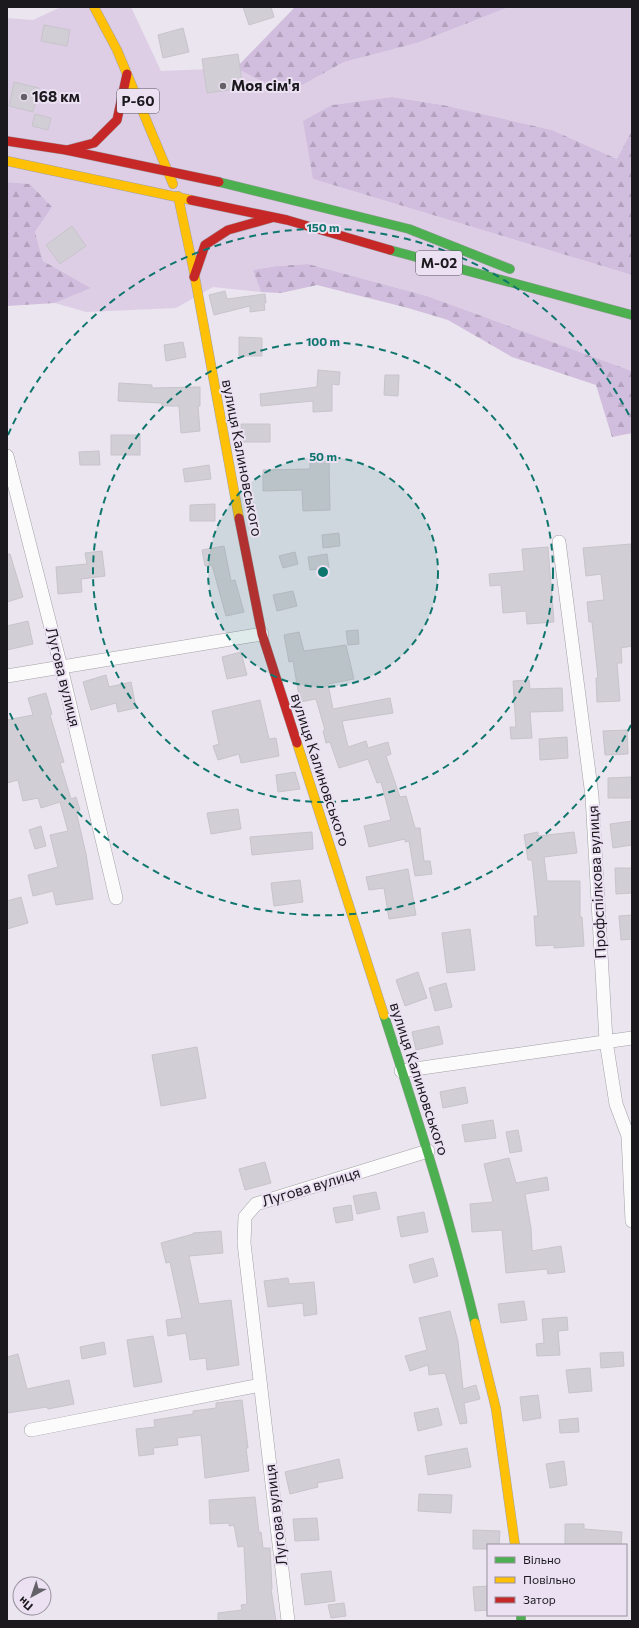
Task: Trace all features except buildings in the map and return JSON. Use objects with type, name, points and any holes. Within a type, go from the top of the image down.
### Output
[{"type":"main road","name":"вулиця Калиновського","points":[[94,7],[117,50],[178,196],[262,634],[401,1071],[428,1151],[458,1253],[496,1409],[515,1544]]},
{"type":"main road","points":[[66,150],[94,143],[117,120],[127,74]]},
{"type":"main road","name":"М-02","points":[[7,141],[66,150],[210,180],[409,230],[518,272]]},
{"type":"main road","name":"М-02","points":[[7,161],[272,217],[606,306]]},
{"type":"main road","points":[[194,277],[205,245],[228,230],[272,217]]},
{"type":"main road","name":"М-02","points":[[540,281],[632,315]]},
{"type":"street","name":"Лугова вулиця","points":[[7,456],[61,667],[116,898]]},
{"type":"street","name":"Профспілкова вулиця","points":[[559,542],[592,796],[606,1041],[616,1104],[628,1136],[632,1221]]},
{"type":"street","points":[[7,676],[262,634]]},
{"type":"street","points":[[401,1071],[632,1038]]},
{"type":"street","name":"Лугова вулиця","points":[[288,1621],[244,1243],[245,1217],[256,1204],[428,1151]]},
{"type":"street","points":[[31,1430],[260,1385]]},
{"type":"shaded area","points":[[61,7],[131,7],[161,71],[236,68],[286,94],[344,62],[417,43],[509,7],[632,7],[632,130],[617,159],[552,130],[443,105],[392,97],[332,105],[313,179],[632,275],[632,371],[427,296],[308,264],[277,266],[253,270],[261,292],[213,287],[176,308],[86,312],[55,303],[91,288],[43,261],[35,232],[52,207],[30,184],[7,182],[7,18],[33,20]]},
{"type":"green space","points":[[295,7],[509,7],[417,43],[344,62],[286,94],[236,68]]},
{"type":"green space","points":[[392,97],[443,105],[552,130],[617,159],[632,130],[632,275],[313,179],[303,121],[332,105]]},
{"type":"green space","points":[[7,182],[30,184],[52,207],[35,232],[43,261],[91,288],[55,303],[7,306]]},
{"type":"green space","points":[[308,264],[427,296],[632,371],[632,433],[612,437],[596,385],[512,357],[448,320],[408,308],[317,285],[281,293],[261,292],[253,270],[277,266]]},
{"type":"traffic: fast","points":[[219,182],[409,229],[510,269]]},
{"type":"traffic: fast","points":[[390,250],[632,315]]},
{"type":"traffic: fast","points":[[384,1015],[444,1207],[475,1323]]},
{"type":"traffic: fast","points":[[521,1616],[521,1621]]},
{"type":"traffic: slow","points":[[94,7],[117,50],[173,184]]},
{"type":"traffic: slow","points":[[7,161],[191,200]]},
{"type":"traffic: slow","points":[[178,196],[193,267],[239,518]]},
{"type":"traffic: slow","points":[[297,743],[384,1015]]},
{"type":"traffic: slow","points":[[475,1323],[496,1409],[515,1544]]},
{"type":"traffic: jam","points":[[67,150],[94,143],[117,120],[127,74]]},
{"type":"traffic: jam","points":[[7,141],[66,150],[219,182]]},
{"type":"traffic: jam","points":[[191,200],[287,220],[390,250]]},
{"type":"traffic: jam","points":[[194,277],[205,245],[228,230],[271,218]]},
{"type":"traffic: jam","points":[[239,518],[262,634],[297,743]]},
{"type":"place","name":"Моя сім'я","points":[[223,86]]},
{"type":"place","name":"168 км","points":[[24,97]]}]
